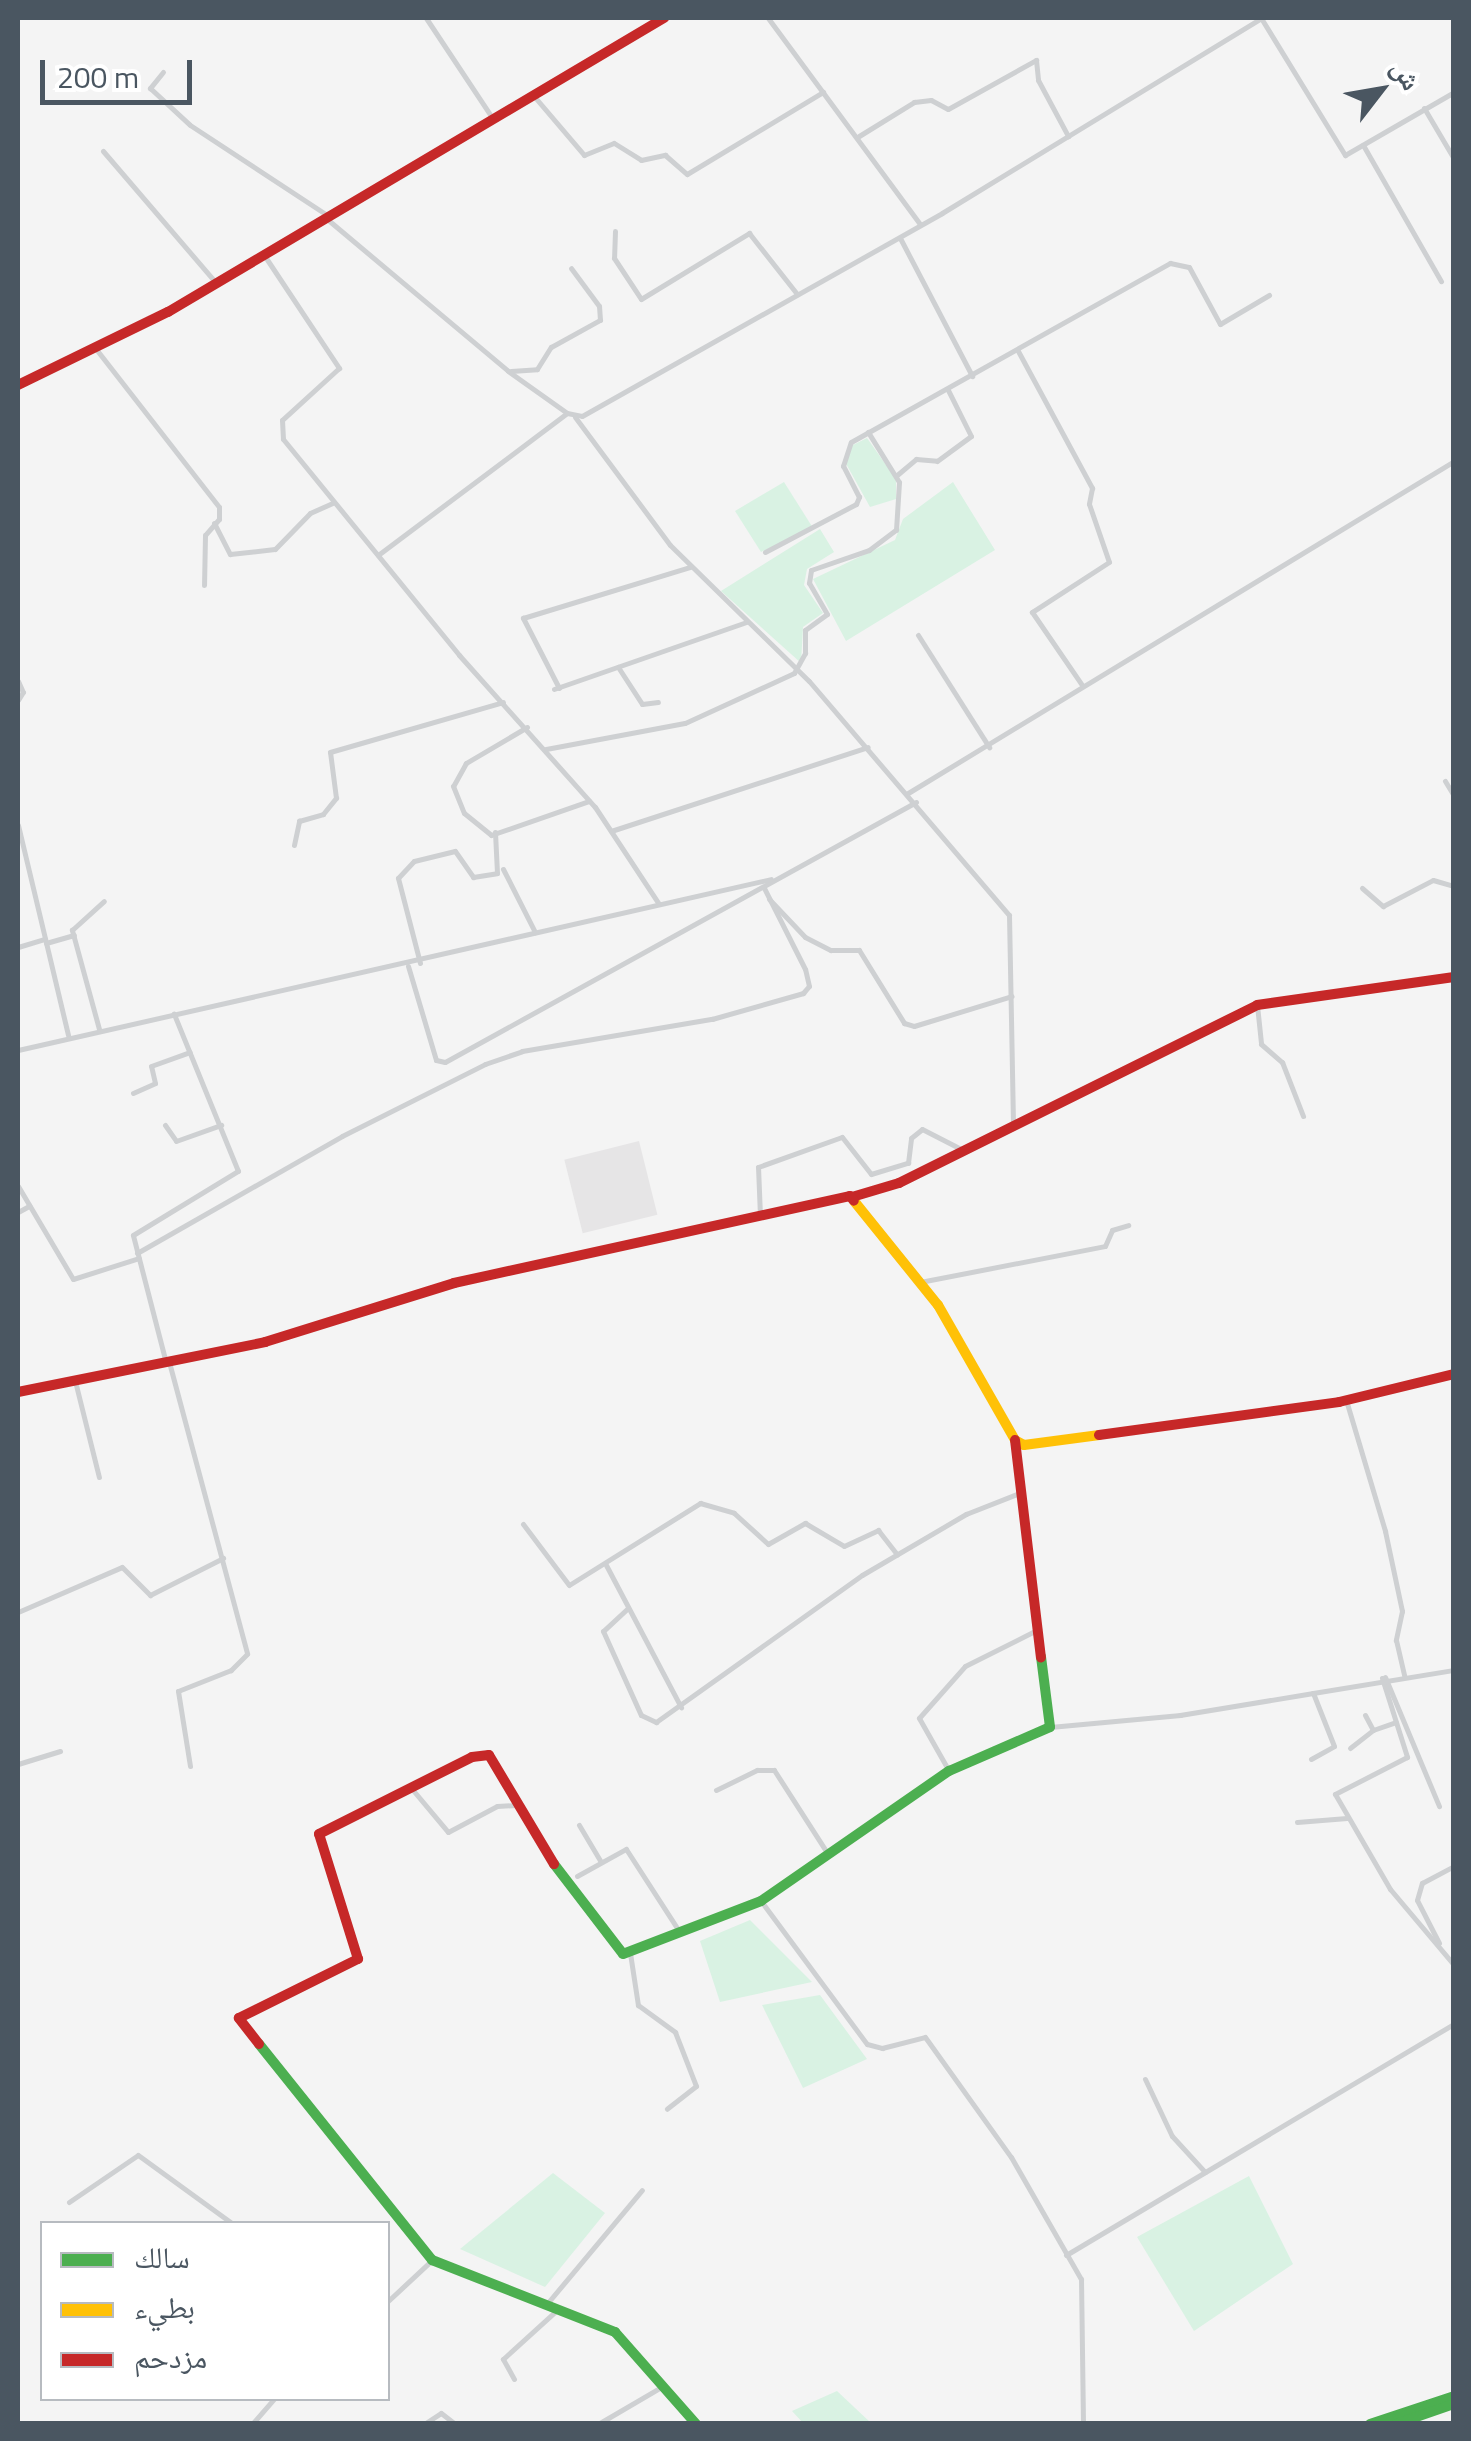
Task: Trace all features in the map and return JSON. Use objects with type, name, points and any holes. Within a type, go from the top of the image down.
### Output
[{"type":"main road","points":[[18,385],[217,284],[664,18]]},
{"type":"main road","points":[[18,1392],[265,1342],[414,1293],[873,1194],[1257,1005],[1454,977]]},
{"type":"main road","points":[[870,1213],[873,1194]]},
{"type":"main road","points":[[696,2424],[616,2332],[454,2274],[432,2260],[314,2106],[238,2022],[252,2006],[358,1958],[317,1838],[487,1753],[516,1805],[618,1951],[630,1953],[761,1901],[949,1771],[1050,1727],[1016,1494],[1015,1440],[920,1282],[870,1213],[852,1197]]},
{"type":"main road","points":[[1015,1440],[1029,1445],[1346,1400],[1454,1374]]},
{"type":"main road","points":[[1370,2424],[1454,2396]]},
{"type":"main road","points":[[1396,2424],[1454,2404]]},
{"type":"street","points":[[426,18],[493,119]]},
{"type":"street","points":[[768,18],[920,225]]},
{"type":"street","points":[[575,417],[900,238],[1261,18],[1344,155],[1454,92]]},
{"type":"street","points":[[858,136],[918,101],[948,109],[1036,60],[1038,80],[1068,136]]},
{"type":"street","points":[[163,72],[149,84],[172,110],[329,218],[508,371],[575,417],[690,567],[797,668],[916,802],[1012,920],[1013,1124]]},
{"type":"street","points":[[533,95],[584,155],[614,143],[641,160],[665,155],[688,174],[824,92]]},
{"type":"street","points":[[1424,108],[1454,159]]},
{"type":"street","points":[[1363,145],[1442,281]]},
{"type":"street","points":[[103,151],[217,284]]},
{"type":"street","points":[[616,231],[614,258],[641,299],[749,233],[797,294]]},
{"type":"street","points":[[900,238],[972,376]]},
{"type":"street","points":[[264,255],[339,368],[278,428],[378,556],[590,801],[659,904]]},
{"type":"street","points":[[765,552],[856,504],[859,497],[842,456],[868,432],[1177,261],[1194,274],[1220,324],[1269,295]]},
{"type":"street","points":[[508,371],[537,369],[551,346],[600,320],[601,310],[571,268]]},
{"type":"street","points":[[96,348],[219,507],[205,535],[204,586]]},
{"type":"street","points":[[1018,351],[1092,488],[1089,504],[1108,562],[1032,612],[1083,686]]},
{"type":"street","points":[[897,475],[916,459],[937,461],[971,436],[948,390]]},
{"type":"street","points":[[378,556],[567,413]]},
{"type":"street","points":[[797,668],[805,630],[827,614],[809,584],[811,570],[892,534],[897,475],[868,432]]},
{"type":"street","points":[[908,794],[1454,461]]},
{"type":"street","points":[[214,523],[234,555],[278,548],[310,514],[335,504]]},
{"type":"street","points":[[690,567],[524,618],[556,688],[746,622]]},
{"type":"street","points":[[918,634],[989,746]]},
{"type":"street","points":[[618,667],[642,704],[658,702]]},
{"type":"street","points":[[546,749],[685,722],[797,668]]},
{"type":"street","points":[[18,681],[23,692],[18,700]]},
{"type":"street","points":[[294,845],[298,822],[323,814],[336,798],[330,752],[490,702],[506,702]]},
{"type":"street","points":[[527,727],[477,754],[453,786],[464,813],[478,818],[488,835],[590,801]]},
{"type":"street","points":[[611,831],[868,747]]},
{"type":"street","points":[[1445,781],[1454,796]]},
{"type":"street","points":[[18,1050],[68,1034],[408,966],[535,932],[771,879],[916,802]]},
{"type":"street","points":[[18,825],[68,1034]]},
{"type":"street","points":[[495,832],[502,866],[535,932]]},
{"type":"street","points":[[420,963],[397,883],[411,863],[455,850],[474,877],[502,866]]},
{"type":"street","points":[[408,966],[436,1060],[445,1062],[764,888],[771,879]]},
{"type":"street","points":[[1362,888],[1383,906],[1433,880],[1454,886]]},
{"type":"street","points":[[18,1186],[73,1280],[138,1256],[342,1136],[497,1059],[712,1018],[803,993],[810,986],[805,969],[764,888]]},
{"type":"street","points":[[769,899],[805,937],[831,950],[859,950],[904,1023],[914,1026],[1012,996]]},
{"type":"street","points":[[99,1029],[74,926],[104,901]]},
{"type":"street","points":[[18,946],[74,935]]},
{"type":"street","points":[[1257,1005],[1261,1044],[1282,1062],[1304,1116]]},
{"type":"street","points":[[174,1014],[220,1125],[235,1176],[133,1235],[224,1558],[246,1657],[231,1670],[178,1691],[190,1766]]},
{"type":"street","points":[[133,1093],[155,1082],[153,1065],[190,1052]]},
{"type":"street","points":[[165,1124],[176,1141],[220,1125]]},
{"type":"street","points":[[760,1216],[758,1166],[842,1137],[871,1174],[908,1163],[911,1138],[922,1129],[964,1150]]},
{"type":"street","points":[[18,1212],[29,1206]]},
{"type":"street","points":[[920,1282],[1105,1246],[1112,1230],[1128,1225]]},
{"type":"street","points":[[75,1381],[99,1477]]},
{"type":"street","points":[[1346,1400],[1386,1531],[1402,1612],[1396,1640],[1404,1676]]},
{"type":"street","points":[[628,1608],[603,1628],[641,1715],[656,1722],[896,1554],[1016,1494]]},
{"type":"street","points":[[523,1524],[566,1584],[606,1565],[700,1503],[734,1513],[768,1544],[805,1523],[844,1546],[878,1530],[896,1554]]},
{"type":"street","points":[[18,1612],[122,1566],[150,1595],[224,1558]]},
{"type":"street","points":[[606,1565],[681,1707]]},
{"type":"street","points":[[949,1771],[919,1718],[965,1666],[1038,1629]]},
{"type":"street","points":[[1050,1727],[1180,1715],[1384,1678],[1454,1670]]},
{"type":"street","points":[[1384,1678],[1406,1760],[1336,1789],[1347,1818],[1395,1897],[1454,1966]]},
{"type":"street","points":[[1384,1678],[1439,1806]]},
{"type":"street","points":[[1311,1759],[1334,1746],[1313,1693]]},
{"type":"street","points":[[1365,1715],[1373,1730]]},
{"type":"street","points":[[1350,1748],[1373,1730],[1397,1722]]},
{"type":"street","points":[[18,1764],[60,1751]]},
{"type":"street","points":[[716,1790],[769,1768],[828,1854]]},
{"type":"street","points":[[412,1789],[448,1832],[497,1806],[516,1805]]},
{"type":"street","points":[[1297,1822],[1347,1818]]},
{"type":"street","points":[[579,1826],[601,1862]]},
{"type":"street","points":[[577,1876],[626,1849],[680,1934]]},
{"type":"street","points":[[1440,1948],[1416,1900],[1422,1883],[1454,1866]]},
{"type":"street","points":[[761,1901],[868,2044],[882,2048],[920,2034],[928,2040],[1011,2156],[1080,2280],[1082,2424]]},
{"type":"street","points":[[630,1953],[638,2005],[674,2032],[696,2086],[666,2108]]},
{"type":"street","points":[[1066,2255],[1454,2024]]},
{"type":"street","points":[[1145,2080],[1172,2136],[1205,2172]]},
{"type":"street","points":[[70,2202],[138,2155],[229,2221]]},
{"type":"street","points":[[545,2306],[642,2190]]},
{"type":"street","points":[[390,2299],[432,2260]]},
{"type":"street","points":[[514,2378],[503,2358],[557,2310]]},
{"type":"street","points":[[598,2424],[663,2386]]},
{"type":"street","points":[[252,2424],[273,2401]]},
{"type":"street","points":[[424,2424],[442,2414],[456,2424]]},
{"type":"shaded area","points":[[639,1141],[657,1215],[583,1233],[564,1160]]},
{"type":"green space","points":[[867,438],[896,479],[896,499],[870,507],[844,460],[851,446]]},
{"type":"green space","points":[[784,482],[813,528],[761,552],[735,511]]},
{"type":"green space","points":[[953,482],[995,550],[846,641],[813,579],[895,540],[903,519]]},
{"type":"green space","points":[[820,529],[834,552],[807,569],[804,585],[823,613],[803,627],[801,663],[721,591]]},
{"type":"green space","points":[[750,1920],[812,1982],[720,2002],[700,1941]]},
{"type":"green space","points":[[820,1995],[867,2059],[803,2088],[762,2005]]},
{"type":"green space","points":[[553,2173],[605,2213],[545,2287],[460,2249]]},
{"type":"green space","points":[[1249,2176],[1293,2264],[1194,2331],[1137,2237]]},
{"type":"green space","points":[[837,2391],[871,2423],[803,2423],[792,2411]]},
{"type":"traffic: fast","points":[[554,1864],[623,1954],[761,1901],[949,1771],[1050,1727],[1041,1657]]},
{"type":"traffic: fast","points":[[259,2044],[432,2260],[615,2332],[696,2424]]},
{"type":"traffic: fast","points":[[1370,2424],[1454,2396]]},
{"type":"traffic: fast","points":[[1396,2424],[1454,2404]]},
{"type":"traffic: slow","points":[[854,1201],[938,1305],[1015,1440],[1024,1445],[1099,1435]]},
{"type":"traffic: jam","points":[[18,385],[168,312],[664,18]]},
{"type":"traffic: jam","points":[[852,1197],[899,1183],[1257,1005],[1454,977]]},
{"type":"traffic: jam","points":[[18,1392],[265,1342],[454,1283],[850,1196],[854,1201]]},
{"type":"traffic: jam","points":[[1099,1435],[1339,1402],[1454,1374]]},
{"type":"traffic: jam","points":[[1015,1440],[1041,1657]]},
{"type":"traffic: jam","points":[[259,2044],[239,2018],[358,1959],[319,1834],[472,1757],[489,1755],[554,1864]]}]
